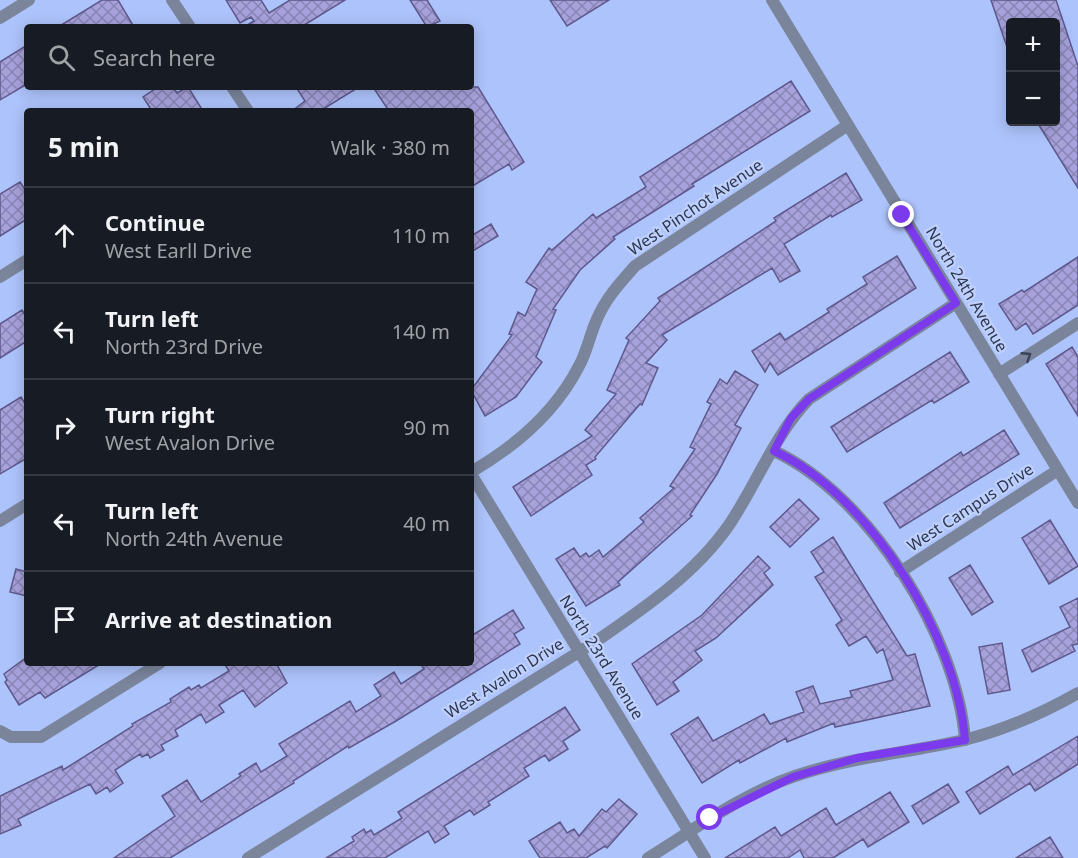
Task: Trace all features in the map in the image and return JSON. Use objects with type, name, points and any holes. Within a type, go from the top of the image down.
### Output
[{"type":"street","points":[[0,18],[29,0]]},
{"type":"street","points":[[172,0],[188,24]]},
{"type":"street","name":"North 24th Avenue","points":[[772,0],[1078,503]]},
{"type":"street","points":[[234,90],[246,108]]},
{"type":"street","name":"West Pinchot Avenue","points":[[474,471],[527,434],[561,396],[580,365],[597,318],[610,294],[635,266],[848,125]]},
{"type":"street","points":[[0,277],[24,262]]},
{"type":"street","name":"West Avalon Drive","points":[[248,858],[650,604],[706,553],[727,528],[774,451],[791,418],[809,399],[956,303]]},
{"type":"street","points":[[999,374],[1078,323]]},
{"type":"street","points":[[774,451],[791,459],[836,492],[858,515],[900,572],[939,638],[953,677],[964,720],[965,740]]},
{"type":"street","name":"West Campus Drive","points":[[900,572],[1058,470]]},
{"type":"street","name":"North 23rd Avenue","points":[[474,478],[705,858]]},
{"type":"street","points":[[0,521],[24,506]]},
{"type":"street","points":[[0,732],[11,737],[41,737],[155,666]]},
{"type":"street","points":[[648,858],[752,795],[793,777],[857,758],[965,740],[1017,723],[1078,693]]},
{"type":"building","points":[[102,0],[118,0],[132,24],[63,24]]},
{"type":"building","points":[[226,0],[261,0],[269,13],[290,0],[345,0],[306,24],[249,24],[254,21],[251,17],[240,23]]},
{"type":"building","points":[[410,0],[427,0],[440,21],[425,24]]},
{"type":"building","points":[[550,0],[609,0],[567,26]]},
{"type":"building","points":[[991,0],[1056,0],[1078,66],[1078,188],[1039,126],[1060,126],[1060,18],[1006,18],[1006,44]]},
{"type":"building","points":[[24,47],[24,86],[0,100],[0,62]]},
{"type":"building","points":[[791,81],[810,111],[692,184],[694,186],[613,237],[615,239],[580,270],[553,309],[556,310],[536,357],[542,362],[516,397],[485,416],[474,396],[474,386],[512,335],[509,334],[518,312],[525,316],[537,289],[526,282],[549,248],[552,250],[593,214],[596,218],[646,187],[640,177]]},
{"type":"building","points":[[474,87],[478,87],[524,162],[512,170],[509,164],[474,185],[474,108],[387,108],[375,90],[474,90]]},
{"type":"building","points":[[154,90],[175,90],[177,93],[190,90],[201,108],[150,108],[143,97]]},
{"type":"building","points":[[298,90],[354,90],[325,108],[296,108],[305,101]]},
{"type":"building","points":[[846,173],[862,200],[832,217],[831,215],[784,244],[800,271],[780,282],[772,268],[662,335],[667,340],[646,363],[658,368],[642,405],[640,404],[595,457],[596,459],[586,465],[592,475],[531,516],[513,487],[592,436],[585,430],[616,394],[607,390],[629,340],[626,338],[660,301],[658,298],[776,221],[774,218]]},
{"type":"building","points":[[20,182],[24,188],[24,221],[0,236],[0,194]]},
{"type":"building","points":[[491,224],[498,236],[474,250],[474,234]]},
{"type":"building","points":[[897,256],[916,288],[778,375],[770,363],[765,372],[752,351],[780,333],[785,340],[829,312],[827,309],[867,284],[863,277]]},
{"type":"building","points":[[1078,257],[1078,305],[1033,334],[1026,323],[1016,330],[999,304],[1022,290],[1024,292]]},
{"type":"building","points":[[22,310],[24,313],[24,343],[0,358],[0,324]]},
{"type":"building","points":[[1072,347],[1078,357],[1078,416],[1046,364]]},
{"type":"building","points":[[950,352],[969,382],[934,403],[932,400],[847,452],[831,427]]},
{"type":"building","points":[[735,371],[758,385],[735,425],[741,428],[717,474],[690,515],[692,516],[618,582],[620,585],[586,606],[556,559],[574,548],[580,557],[586,553],[589,557],[599,550],[603,557],[644,522],[640,518],[674,488],[670,486],[695,449],[690,447],[711,404],[707,402],[720,379],[727,384]]},
{"type":"building","points":[[21,397],[24,402],[24,460],[0,474],[0,410]]},
{"type":"building","points":[[1004,430],[1019,454],[900,528],[884,503],[961,452],[963,456]]},
{"type":"building","points":[[799,499],[819,519],[790,547],[770,527]]},
{"type":"building","points":[[1050,520],[1078,566],[1049,584],[1022,538]]},
{"type":"building","points":[[833,537],[907,656],[915,654],[930,706],[835,727],[834,723],[787,742],[786,738],[740,763],[739,760],[702,783],[671,734],[698,717],[713,741],[764,714],[770,724],[804,712],[796,692],[813,686],[820,704],[852,697],[850,691],[893,680],[883,649],[877,653],[866,636],[849,646],[836,625],[842,620],[815,577],[824,572],[811,552]]},
{"type":"building","points":[[758,556],[770,568],[764,573],[773,585],[716,638],[695,651],[702,660],[673,682],[679,691],[657,705],[632,664],[702,615]]},
{"type":"building","points":[[970,565],[993,602],[972,615],[949,578]]},
{"type":"building","points":[[16,569],[24,571],[24,595],[10,592]]},
{"type":"building","points":[[1078,598],[1078,644],[1072,645],[1075,651],[1032,672],[1022,650],[1070,627],[1060,607]]},
{"type":"building","points":[[513,610],[524,628],[514,634],[520,644],[396,721],[349,748],[348,746],[293,781],[294,783],[170,858],[114,858],[175,816],[162,796],[187,780],[201,802],[241,776],[239,774],[256,763],[261,772],[287,756],[279,744],[350,701],[356,712],[381,696],[374,685],[394,672],[401,684],[424,669],[422,666],[474,666],[474,634]]},
{"type":"building","points":[[1002,643],[1010,690],[988,694],[979,647]]},
{"type":"building","points":[[24,659],[24,666],[97,666],[45,698],[40,692],[19,705],[5,682],[7,680],[4,674]]},
{"type":"building","points":[[226,666],[278,666],[287,683],[255,707],[243,690],[219,705],[224,712],[206,723],[201,714],[175,730],[178,736],[161,745],[164,750],[150,758],[148,754],[142,757],[140,754],[115,770],[123,783],[110,792],[107,787],[96,794],[90,784],[18,819],[21,825],[0,834],[0,796],[62,766],[63,770],[133,726],[132,724],[171,702],[170,699],[189,687],[191,690],[199,685],[201,688],[229,671]]},
{"type":"building","points":[[565,707],[580,730],[563,741],[568,749],[549,761],[545,755],[524,768],[529,776],[488,802],[490,805],[474,815],[470,810],[444,826],[449,834],[435,843],[428,831],[385,858],[326,858],[354,841],[352,837],[364,829],[366,833],[371,830],[374,835],[402,818],[398,812]]},
{"type":"building","points":[[1078,736],[1078,764],[1035,791],[1030,783],[980,814],[966,792],[1008,766],[1013,775]]},
{"type":"building","points":[[948,784],[959,802],[923,824],[912,806]]},
{"type":"building","points":[[890,792],[909,822],[868,847],[863,839],[833,858],[804,858],[800,850],[788,858],[725,858],[775,827],[781,836],[826,808],[836,825]]},
{"type":"building","points":[[619,799],[637,814],[607,848],[605,846],[586,858],[540,858],[529,841],[560,822],[567,833],[574,829],[579,836],[602,809],[606,812]]},
{"type":"building","points":[[1050,837],[1063,858],[1016,858]]},
{"type":"route","points":[[710,818],[752,795],[793,777],[857,758],[965,740],[964,720],[953,677],[939,638],[900,572],[858,515],[836,492],[791,459],[774,451],[791,418],[809,399],[956,303],[902,215]]}]
